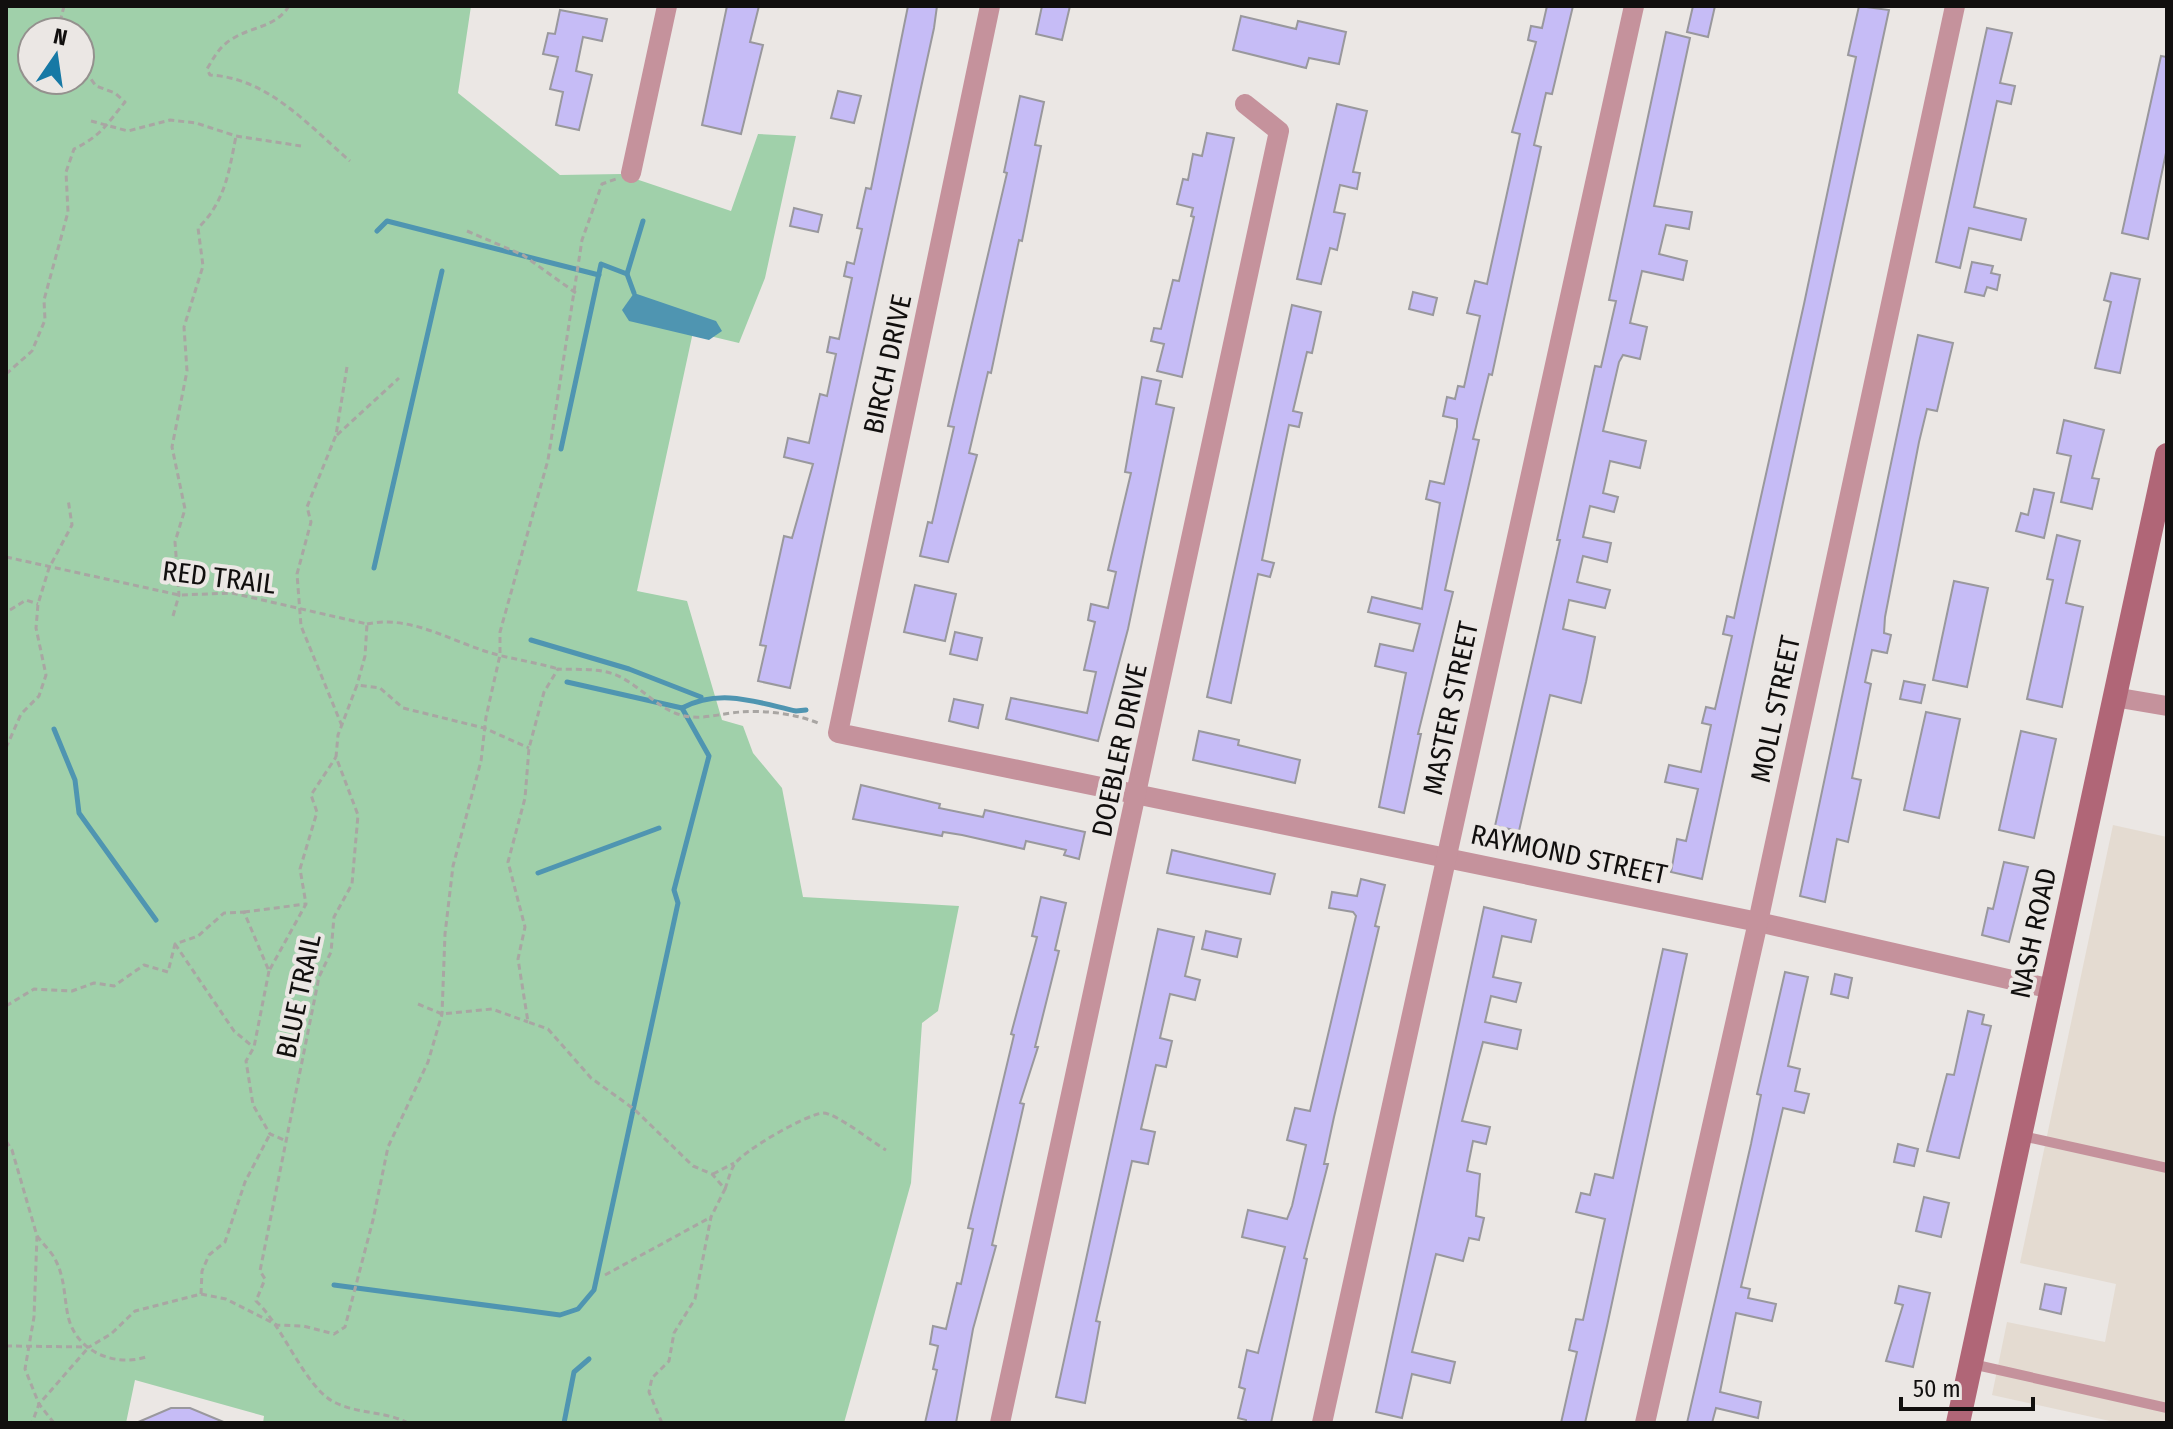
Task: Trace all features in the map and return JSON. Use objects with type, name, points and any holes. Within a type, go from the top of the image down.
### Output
[{"type":"main road","name":"NASH ROAD","points":[[1958,1423],[2167,455]]},
{"type":"street","points":[[631,173],[667,6]]},
{"type":"street","name":"BIRCH DRIVE","points":[[838,733],[990,6]]},
{"type":"street","name":"MASTER STREET","points":[[1322,1423],[1634,6]]},
{"type":"street","name":"MOLL STREET","points":[[1645,1423],[1758,922],[1955,6]]},
{"type":"street","name":"DOEBLER DRIVE","points":[[1000,1423],[1279,131],[1245,104]]},
{"type":"street","points":[[2114,697],[2167,706]]},
{"type":"street","name":"RAYMOND STREET","points":[[838,733],[1758,922],[2052,989]]},
{"type":"lane","points":[[2020,1135],[2167,1168]]},
{"type":"lane","points":[[1970,1364],[2166,1407],[2167,1395]]},
{"type":"path","points":[[289,6],[269,25],[235,37],[219,49],[207,69],[210,75],[254,84],[282,102],[350,161]]},
{"type":"path","points":[[6,374],[32,351],[45,320],[44,300],[68,212],[66,172],[74,149],[95,138],[110,125],[125,102],[115,93],[96,86]]},
{"type":"path","points":[[91,121],[128,131],[170,120],[196,123],[236,136],[301,146]]},
{"type":"path","points":[[173,616],[179,595],[175,542],[185,509],[172,447],[187,371],[184,327],[203,266],[198,228],[215,212],[225,190],[236,136]]},
{"type":"path","points":[[30,1423],[39,1404],[89,1347],[111,1334],[135,1311],[201,1294],[226,1299],[277,1325],[303,1326],[334,1334],[345,1327],[388,1147],[428,1062],[442,1014],[445,934],[453,866],[481,761],[484,728],[500,655],[500,632],[548,460],[582,240],[602,184],[631,173]]},
{"type":"path","points":[[467,231],[523,255],[576,293]]},
{"type":"path","points":[[342,726],[301,626],[297,574],[311,522],[307,507],[336,435],[347,367]]},
{"type":"path","points":[[336,435],[399,378]]},
{"type":"path","points":[[6,748],[21,714],[39,696],[46,675],[36,628],[38,604],[49,568],[72,525],[68,499]]},
{"type":"path","name":"RED TRAIL","points":[[6,557],[179,595],[232,593],[367,624],[384,620],[409,624],[500,655],[521,657],[558,669]]},
{"type":"path","points":[[10,610],[26,600],[38,604]]},
{"type":"path","points":[[284,1140],[270,1134],[253,1105],[246,1061],[254,1047],[269,971],[306,904],[300,869],[317,812],[311,795],[336,757],[338,735],[365,656],[367,624]]},
{"type":"path","points":[[528,1022],[518,959],[525,927],[508,862],[525,798],[529,748],[544,692],[558,669],[602,671],[622,678],[667,710],[685,717],[708,718],[745,712],[805,717],[838,733]]},
{"type":"path","points":[[357,685],[380,688],[403,708],[484,728],[529,748]]},
{"type":"path","name":"BLUE TRAIL","points":[[336,757],[358,815],[352,884],[334,917],[331,952],[319,977],[306,1057],[284,1140],[260,1271],[265,1279],[256,1301],[277,1325],[318,1388],[335,1403],[408,1423]]},
{"type":"path","points":[[175,944],[198,936],[224,913],[306,904]]},
{"type":"path","points":[[244,912],[269,971]]},
{"type":"path","points":[[6,1006],[34,989],[72,991],[94,983],[114,986],[144,965],[168,972],[175,944]]},
{"type":"path","points":[[175,944],[234,1031],[254,1047]]},
{"type":"path","points":[[418,1004],[442,1014],[492,1009],[548,1029],[591,1078],[634,1109],[693,1166],[712,1174],[725,1189]]},
{"type":"path","points":[[712,1174],[734,1163],[757,1144],[822,1113],[840,1117],[854,1132],[886,1150]]},
{"type":"path","points":[[201,1294],[202,1271],[209,1255],[225,1242],[245,1182],[270,1134]]},
{"type":"path","points":[[6,1141],[12,1150],[37,1236],[34,1317],[25,1369],[39,1404],[54,1423]]},
{"type":"path","points":[[662,1423],[649,1392],[652,1378],[669,1361],[674,1333],[695,1299],[711,1217],[734,1163]]},
{"type":"path","points":[[605,1275],[711,1217]]},
{"type":"path","points":[[37,1236],[56,1259],[64,1282],[69,1319],[89,1347],[111,1361],[129,1362],[146,1357]]},
{"type":"path","points":[[6,1346],[89,1347]]},
{"type":"shaded area","points":[[2113,825],[2167,837],[2167,1423],[2119,1423],[1992,1395],[2007,1322],[2105,1342],[2116,1284],[2020,1263]]},
{"type":"green space","points":[[6,6],[471,6],[458,93],[560,175],[621,174],[731,211],[758,134],[796,136],[765,278],[739,343],[693,332],[637,591],[687,601],[722,720],[743,726],[753,753],[782,788],[803,897],[959,906],[938,1011],[922,1023],[911,1183],[844,1423],[263,1423],[264,1416],[135,1380],[126,1423],[6,1423]]},
{"type":"water","points":[[634,293],[716,321],[722,331],[709,340],[629,321],[622,310]]},
{"type":"building","points":[[727,6],[759,6],[750,42],[763,45],[741,134],[702,125]]},
{"type":"building","points":[[908,6],[937,6],[934,28],[790,688],[758,681],[766,646],[760,645],[784,536],[792,538],[813,464],[784,457],[788,438],[809,443],[820,394],[827,396],[836,354],[827,352],[830,337],[839,339],[852,278],[844,276],[847,262],[854,264],[862,229],[857,228],[866,188],[871,189]]},
{"type":"building","points":[[1042,6],[1070,6],[1062,40],[1036,34]]},
{"type":"building","points":[[1547,6],[1573,6],[1552,94],[1546,93],[1534,145],[1541,147],[1492,375],[1489,374],[1473,439],[1479,440],[1445,590],[1453,592],[1418,734],[1421,734],[1404,813],[1379,807],[1406,673],[1375,666],[1380,644],[1413,651],[1420,624],[1368,612],[1372,597],[1422,609],[1440,503],[1426,499],[1430,481],[1444,484],[1457,427],[1457,419],[1443,416],[1447,397],[1455,399],[1458,386],[1464,387],[1480,316],[1467,313],[1475,281],[1487,284],[1520,134],[1512,132],[1536,42],[1528,40],[1531,26],[1542,28]]},
{"type":"building","points":[[1693,6],[1715,6],[1708,37],[1687,32]]},
{"type":"building","points":[[1859,6],[1889,10],[1702,879],[1671,872],[1677,839],[1686,841],[1698,789],[1665,782],[1669,765],[1701,772],[1711,725],[1702,723],[1706,707],[1715,709],[1732,636],[1723,634],[1727,616],[1734,618],[1804,304],[1856,57],[1848,55]]},
{"type":"building","points":[[560,10],[607,19],[602,41],[583,37],[576,71],[592,75],[579,130],[556,125],[563,92],[550,89],[558,57],[543,54],[548,33],[555,34]]},
{"type":"building","points":[[1241,16],[1296,29],[1298,21],[1346,32],[1339,64],[1309,58],[1306,68],[1233,50]]},
{"type":"building","points":[[1987,28],[2012,33],[2000,83],[2015,86],[2011,104],[1997,101],[1974,207],[2026,219],[2021,240],[1969,228],[1960,268],[1936,262]]},
{"type":"building","points":[[1666,32],[1690,38],[1654,206],[1692,212],[1689,229],[1666,225],[1659,254],[1687,261],[1683,280],[1642,271],[1630,323],[1647,327],[1640,359],[1623,355],[1619,362],[1603,431],[1646,441],[1640,468],[1610,461],[1603,493],[1618,497],[1614,512],[1590,506],[1583,537],[1611,543],[1607,562],[1583,556],[1577,582],[1610,590],[1605,608],[1569,600],[1563,629],[1595,637],[1586,682],[1581,703],[1550,695],[1519,831],[1495,826],[1560,540],[1557,540],[1595,366],[1601,367],[1616,301],[1609,300]]},
{"type":"building","points":[[2161,56],[2167,57],[2167,148],[2148,239],[2122,233]]},
{"type":"building","points":[[838,91],[861,96],[854,123],[831,118]]},
{"type":"building","points":[[1020,96],[1044,102],[1035,145],[1041,146],[1022,241],[1019,240],[991,373],[988,372],[969,453],[977,455],[948,562],[920,556],[928,522],[932,523],[954,427],[948,426],[1007,173],[1004,172]]},
{"type":"building","points":[[1337,104],[1367,111],[1353,172],[1360,173],[1357,189],[1340,185],[1334,212],[1345,214],[1337,250],[1330,248],[1321,284],[1297,279]]},
{"type":"building","points":[[1207,133],[1234,138],[1182,377],[1157,371],[1164,344],[1151,341],[1154,328],[1161,329],[1173,280],[1179,281],[1194,217],[1191,216],[1193,208],[1177,204],[1183,179],[1188,180],[1193,154],[1202,156]]},
{"type":"building","points":[[794,208],[822,215],[818,232],[790,226]]},
{"type":"building","points":[[1972,262],[1993,266],[1991,273],[2000,275],[1997,290],[1987,287],[1984,296],[1965,292]]},
{"type":"building","points":[[2111,273],[2140,279],[2120,373],[2095,368],[2111,302],[2104,300]]},
{"type":"building","points":[[1413,292],[1437,298],[1433,315],[1409,309]]},
{"type":"building","points":[[1292,305],[1321,312],[1312,353],[1307,352],[1293,411],[1302,413],[1299,427],[1289,425],[1262,560],[1274,563],[1270,577],[1258,574],[1231,703],[1207,697]]},
{"type":"building","points":[[1918,335],[1953,343],[1937,411],[1927,409],[1919,442],[1885,617],[1884,633],[1891,635],[1887,653],[1872,650],[1865,682],[1871,684],[1852,778],[1861,780],[1848,842],[1837,839],[1825,902],[1800,896]]},
{"type":"building","points":[[1142,377],[1161,381],[1156,404],[1174,408],[1128,629],[1098,741],[1006,719],[1011,698],[1087,713],[1096,672],[1084,670],[1095,622],[1088,620],[1091,604],[1108,608],[1116,572],[1108,570],[1131,473],[1125,472]]},
{"type":"building","points":[[2064,420],[2104,430],[2092,478],[2099,479],[2092,509],[2061,502],[2071,456],[2057,453]]},
{"type":"building","points":[[2034,489],[2054,493],[2044,538],[2016,531],[2021,513],[2028,515]]},
{"type":"building","points":[[2057,535],[2080,541],[2066,603],[2083,607],[2062,707],[2027,699],[2053,580],[2047,579]]},
{"type":"building","points":[[1954,581],[1988,588],[1967,687],[1933,680]]},
{"type":"building","points":[[915,585],[956,594],[945,641],[904,632]]},
{"type":"building","points":[[955,632],[982,638],[977,660],[950,654]]},
{"type":"building","points":[[1904,681],[1925,685],[1921,703],[1900,699]]},
{"type":"building","points":[[954,699],[983,705],[978,728],[949,721]]},
{"type":"building","points":[[1926,712],[1960,719],[1939,818],[1904,810]]},
{"type":"building","points":[[1199,731],[1239,740],[1238,745],[1300,760],[1295,783],[1193,760]]},
{"type":"building","points":[[2021,731],[2056,739],[2034,838],[1999,830]]},
{"type":"building","points":[[861,785],[940,804],[939,808],[983,817],[985,810],[1085,832],[1079,859],[1064,855],[1066,850],[1026,841],[1024,849],[962,835],[943,832],[942,836],[853,819]]},
{"type":"building","points":[[1172,850],[1275,874],[1270,894],[1167,873]]},
{"type":"building","points":[[2004,862],[2028,867],[2009,942],[1982,935],[1988,908],[1993,909]]},
{"type":"building","points":[[1361,879],[1385,885],[1375,926],[1379,927],[1334,1117],[1324,1164],[1328,1164],[1304,1258],[1307,1259],[1271,1423],[1246,1423],[1246,1420],[1238,1418],[1245,1389],[1239,1387],[1247,1350],[1258,1353],[1285,1247],[1242,1237],[1248,1210],[1287,1219],[1292,1206],[1306,1145],[1287,1140],[1295,1108],[1310,1111],[1356,916],[1353,912],[1329,908],[1332,892],[1357,896]]},
{"type":"building","points":[[1041,897],[1066,903],[1055,950],[1059,951],[1035,1047],[1038,1047],[1020,1103],[1024,1104],[992,1245],[996,1246],[973,1329],[956,1423],[925,1423],[937,1370],[933,1369],[938,1346],[930,1344],[933,1326],[946,1329],[957,1283],[961,1284],[973,1229],[968,1228],[1014,1035],[1011,1034],[1037,937],[1032,936]]},
{"type":"building","points":[[1484,907],[1536,920],[1531,942],[1502,936],[1493,977],[1521,983],[1516,1002],[1491,996],[1485,1022],[1521,1030],[1517,1049],[1483,1042],[1462,1121],[1490,1127],[1486,1144],[1473,1141],[1467,1171],[1480,1174],[1476,1216],[1484,1218],[1479,1240],[1469,1238],[1463,1261],[1436,1254],[1412,1352],[1455,1362],[1450,1383],[1412,1374],[1402,1418],[1376,1412]]},
{"type":"building","points":[[1158,929],[1194,937],[1185,976],[1200,980],[1195,1000],[1170,994],[1160,1038],[1172,1041],[1166,1067],[1156,1065],[1141,1129],[1155,1132],[1148,1164],[1132,1161],[1096,1321],[1100,1322],[1085,1403],[1056,1397]]},
{"type":"building","points":[[1206,931],[1241,939],[1237,957],[1202,949]]},
{"type":"building","points":[[1663,949],[1687,954],[1607,1326],[1585,1423],[1561,1423],[1577,1352],[1569,1350],[1576,1319],[1583,1320],[1605,1219],[1576,1212],[1581,1193],[1590,1195],[1595,1174],[1613,1178]]},
{"type":"building","points":[[1785,972],[1808,977],[1788,1066],[1800,1069],[1795,1091],[1809,1094],[1804,1113],[1783,1108],[1741,1287],[1750,1289],[1748,1298],[1776,1304],[1772,1321],[1736,1313],[1720,1392],[1761,1402],[1758,1418],[1716,1408],[1712,1423],[1687,1423],[1751,1144],[1761,1095],[1757,1094]]},
{"type":"building","points":[[1835,974],[1852,978],[1848,998],[1831,994]]},
{"type":"building","points":[[1968,1011],[1984,1015],[1982,1024],[1991,1026],[1959,1158],[1927,1151],[1947,1074],[1954,1075]]},
{"type":"building","points":[[1898,1144],[1918,1149],[1914,1166],[1894,1162]]},
{"type":"building","points":[[1924,1197],[1949,1203],[1941,1237],[1916,1231]]},
{"type":"building","points":[[2045,1284],[2066,1288],[2061,1314],[2040,1309]]},
{"type":"building","points":[[1899,1286],[1930,1293],[1913,1367],[1886,1361],[1903,1305],[1895,1303]]},
{"type":"building","points":[[171,1408],[190,1408],[226,1423],[136,1423]]},
{"type":"waterway","points":[[377,231],[387,221],[599,275]]},
{"type":"waterway","points":[[561,449],[601,264],[627,274],[643,221]]},
{"type":"waterway","points":[[374,568],[442,271]]},
{"type":"waterway","points":[[627,274],[634,293]]},
{"type":"waterway","points":[[531,640],[629,669],[701,697]]},
{"type":"waterway","points":[[567,682],[682,708],[696,702],[724,698],[796,711],[806,710]]},
{"type":"waterway","points":[[334,1285],[560,1315],[578,1309],[594,1290],[678,903],[674,890],[709,756],[682,708]]},
{"type":"waterway","points":[[54,729],[75,780],[79,813],[156,920]]},
{"type":"waterway","points":[[538,873],[659,828]]},
{"type":"waterway","points":[[564,1423],[574,1372],[589,1359]]}]
